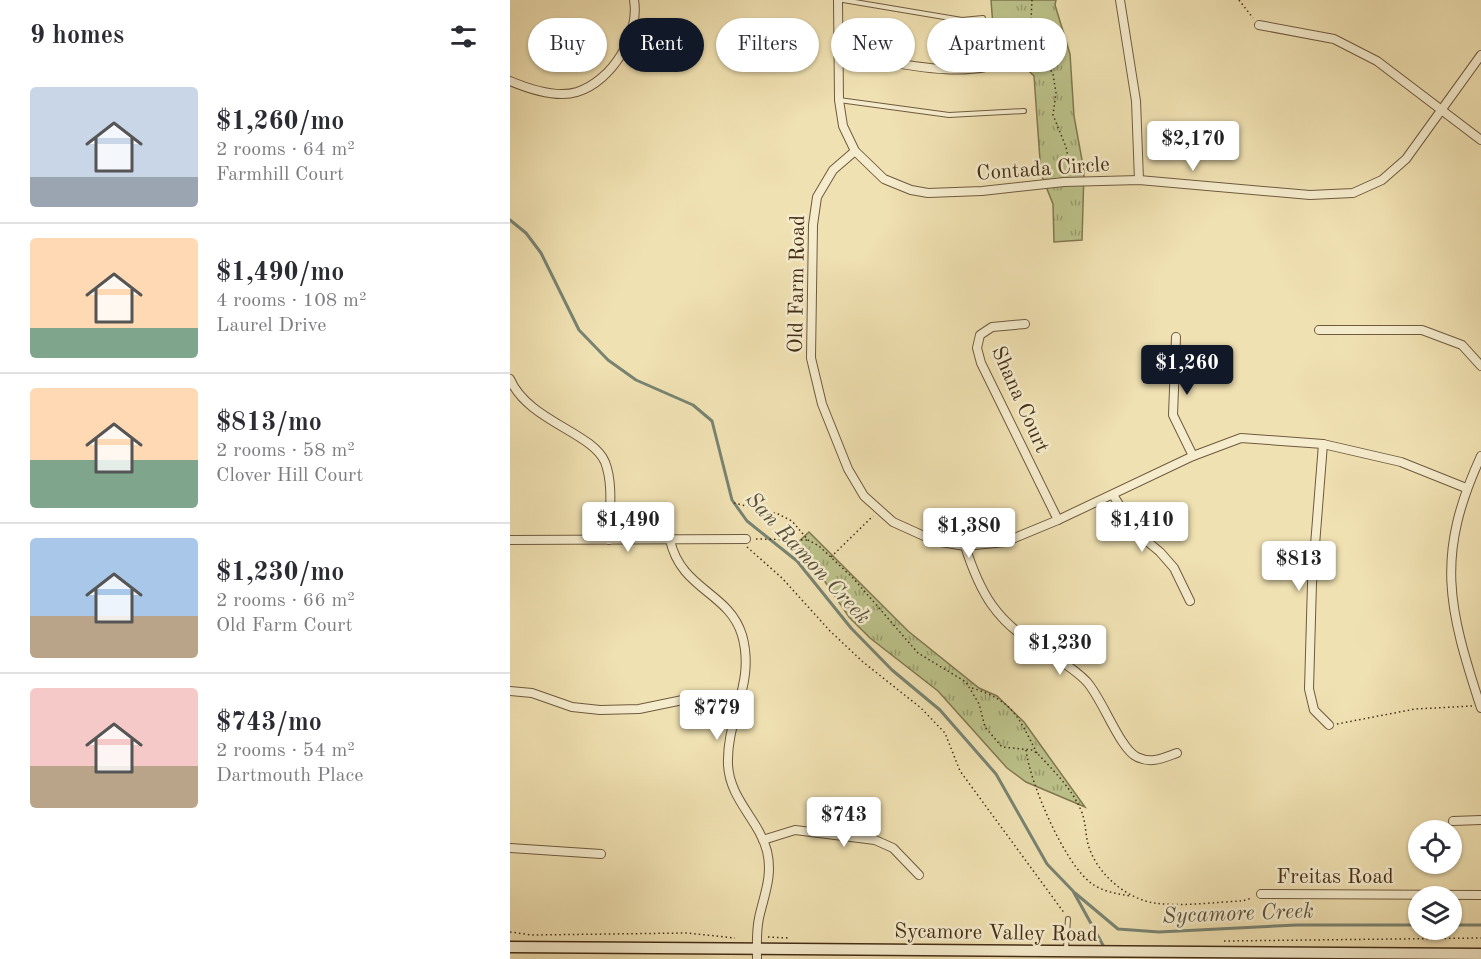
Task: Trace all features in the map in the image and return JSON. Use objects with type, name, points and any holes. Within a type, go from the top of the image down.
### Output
[{"type":"main road","name":"Sycamore Valley Road","points":[[510,947],[757,954],[1066,952],[1481,954]]},
{"type":"street","points":[[510,81],[526,88],[550,93],[577,92],[597,81],[615,64],[626,47],[632,27],[633,0]]},
{"type":"street","name":"Contada Circle","points":[[838,0],[838,18]]},
{"type":"street","points":[[1120,0],[1136,101],[1139,180]]},
{"type":"street","points":[[1259,25],[1334,39],[1377,61],[1481,140]]},
{"type":"street","name":"Contada Circle","points":[[838,72],[843,126],[855,152],[884,178],[911,190],[928,193],[982,191],[1064,182],[1139,180],[1311,195],[1353,193],[1382,180],[1406,159],[1481,54]]},
{"type":"street","name":"Old Farm Road","points":[[855,152],[833,170],[817,197],[812,246],[811,358],[822,404],[848,469],[864,496],[893,522],[934,541],[965,546],[1005,542],[1113,495],[1193,456],[1241,438],[1323,444],[1401,462],[1466,488]]},
{"type":"street","name":"Shana Court","points":[[1025,324],[992,327],[980,335],[977,348],[981,363],[1058,520]]},
{"type":"street","points":[[1319,330],[1422,330],[1462,345],[1481,366]]},
{"type":"street","points":[[1176,337],[1173,415],[1193,456]]},
{"type":"street","points":[[510,379],[524,401],[601,456],[608,477],[609,540]]},
{"type":"street","points":[[1323,444],[1312,583],[1309,689],[1314,710],[1329,725]]},
{"type":"street","points":[[1480,705],[1458,638],[1449,577],[1453,534],[1466,488],[1481,456]]},
{"type":"street","points":[[1113,495],[1137,533],[1160,552],[1174,568],[1190,601]]},
{"type":"street","points":[[510,540],[743,539]]},
{"type":"street","points":[[670,540],[677,562],[684,573],[727,609],[738,625],[747,661],[729,750],[729,772],[740,803],[763,840],[767,851],[770,877],[758,926],[757,954]]},
{"type":"street","points":[[965,546],[977,581],[992,608],[1013,630],[1060,659],[1086,681],[1103,704],[1125,748],[1138,758],[1155,761],[1177,753]]},
{"type":"street","points":[[510,691],[532,693],[572,707],[600,710],[639,709],[702,696],[740,701]]},
{"type":"street","points":[[1462,821],[1481,820]]},
{"type":"street","points":[[763,840],[795,830],[875,840],[893,848],[919,875]]},
{"type":"street","points":[[510,848],[601,854]]},
{"type":"street","name":"Freitas Road","points":[[1261,894],[1481,895]]},
{"type":"lane","points":[[843,0],[950,18]]},
{"type":"lane","points":[[839,100],[949,115],[1024,111]]},
{"type":"lane","points":[[1066,952],[1068,919]]},
{"type":"path","points":[[1031,18],[1032,0]]},
{"type":"path","points":[[1239,0],[1259,25]]},
{"type":"path","points":[[1052,72],[1056,93],[1053,115],[1066,147],[1071,173]]},
{"type":"path","points":[[734,503],[784,516],[792,521],[808,540],[853,578],[918,653],[942,666],[969,687],[1006,704],[1026,727],[1038,754],[1080,807],[1088,844],[1095,862],[1131,897]]},
{"type":"path","points":[[830,558],[879,510]]},
{"type":"path","points":[[743,539],[808,540]]},
{"type":"path","points":[[743,539],[830,631],[863,662],[921,708],[945,733],[960,771],[1068,919]]},
{"type":"path","points":[[969,687],[979,704],[985,727],[1002,747],[1026,749],[1038,754]]},
{"type":"path","points":[[1329,725],[1415,709],[1480,705]]},
{"type":"path","points":[[1026,749],[1040,803],[1081,873],[1091,884],[1114,894],[1155,903],[1242,902],[1261,894]]},
{"type":"path","points":[[510,933],[532,935],[695,933],[734,938]]},
{"type":"path","points":[[1222,941],[1481,938]]},
{"type":"green space","points":[[991,0],[1056,0],[1055,5],[1059,18],[992,18]]},
{"type":"green space","points":[[1067,44],[1070,54],[1074,116],[1084,171],[1082,240],[1054,242],[1053,204],[1041,174],[1034,76],[1030,72],[1067,72]]},
{"type":"green space","points":[[809,532],[908,631],[979,688],[997,696],[1024,722],[1085,807],[1026,782],[1007,768],[938,691],[870,638],[849,617],[798,542]]},
{"type":"waterway","name":"San Ramon Creek","points":[[510,220],[526,233],[541,253],[579,330],[608,360],[636,380],[693,405],[712,421],[732,500],[747,521],[797,561],[851,628],[892,670],[940,710],[996,774],[1047,864],[1073,891],[1104,947]]},
{"type":"waterway","name":"Sycamore Creek","points":[[1075,893],[1118,929],[1159,932],[1297,925],[1408,925]]},
{"type":"waterway","name":"Sycamore Creek","points":[[1462,925],[1481,925]]}]
